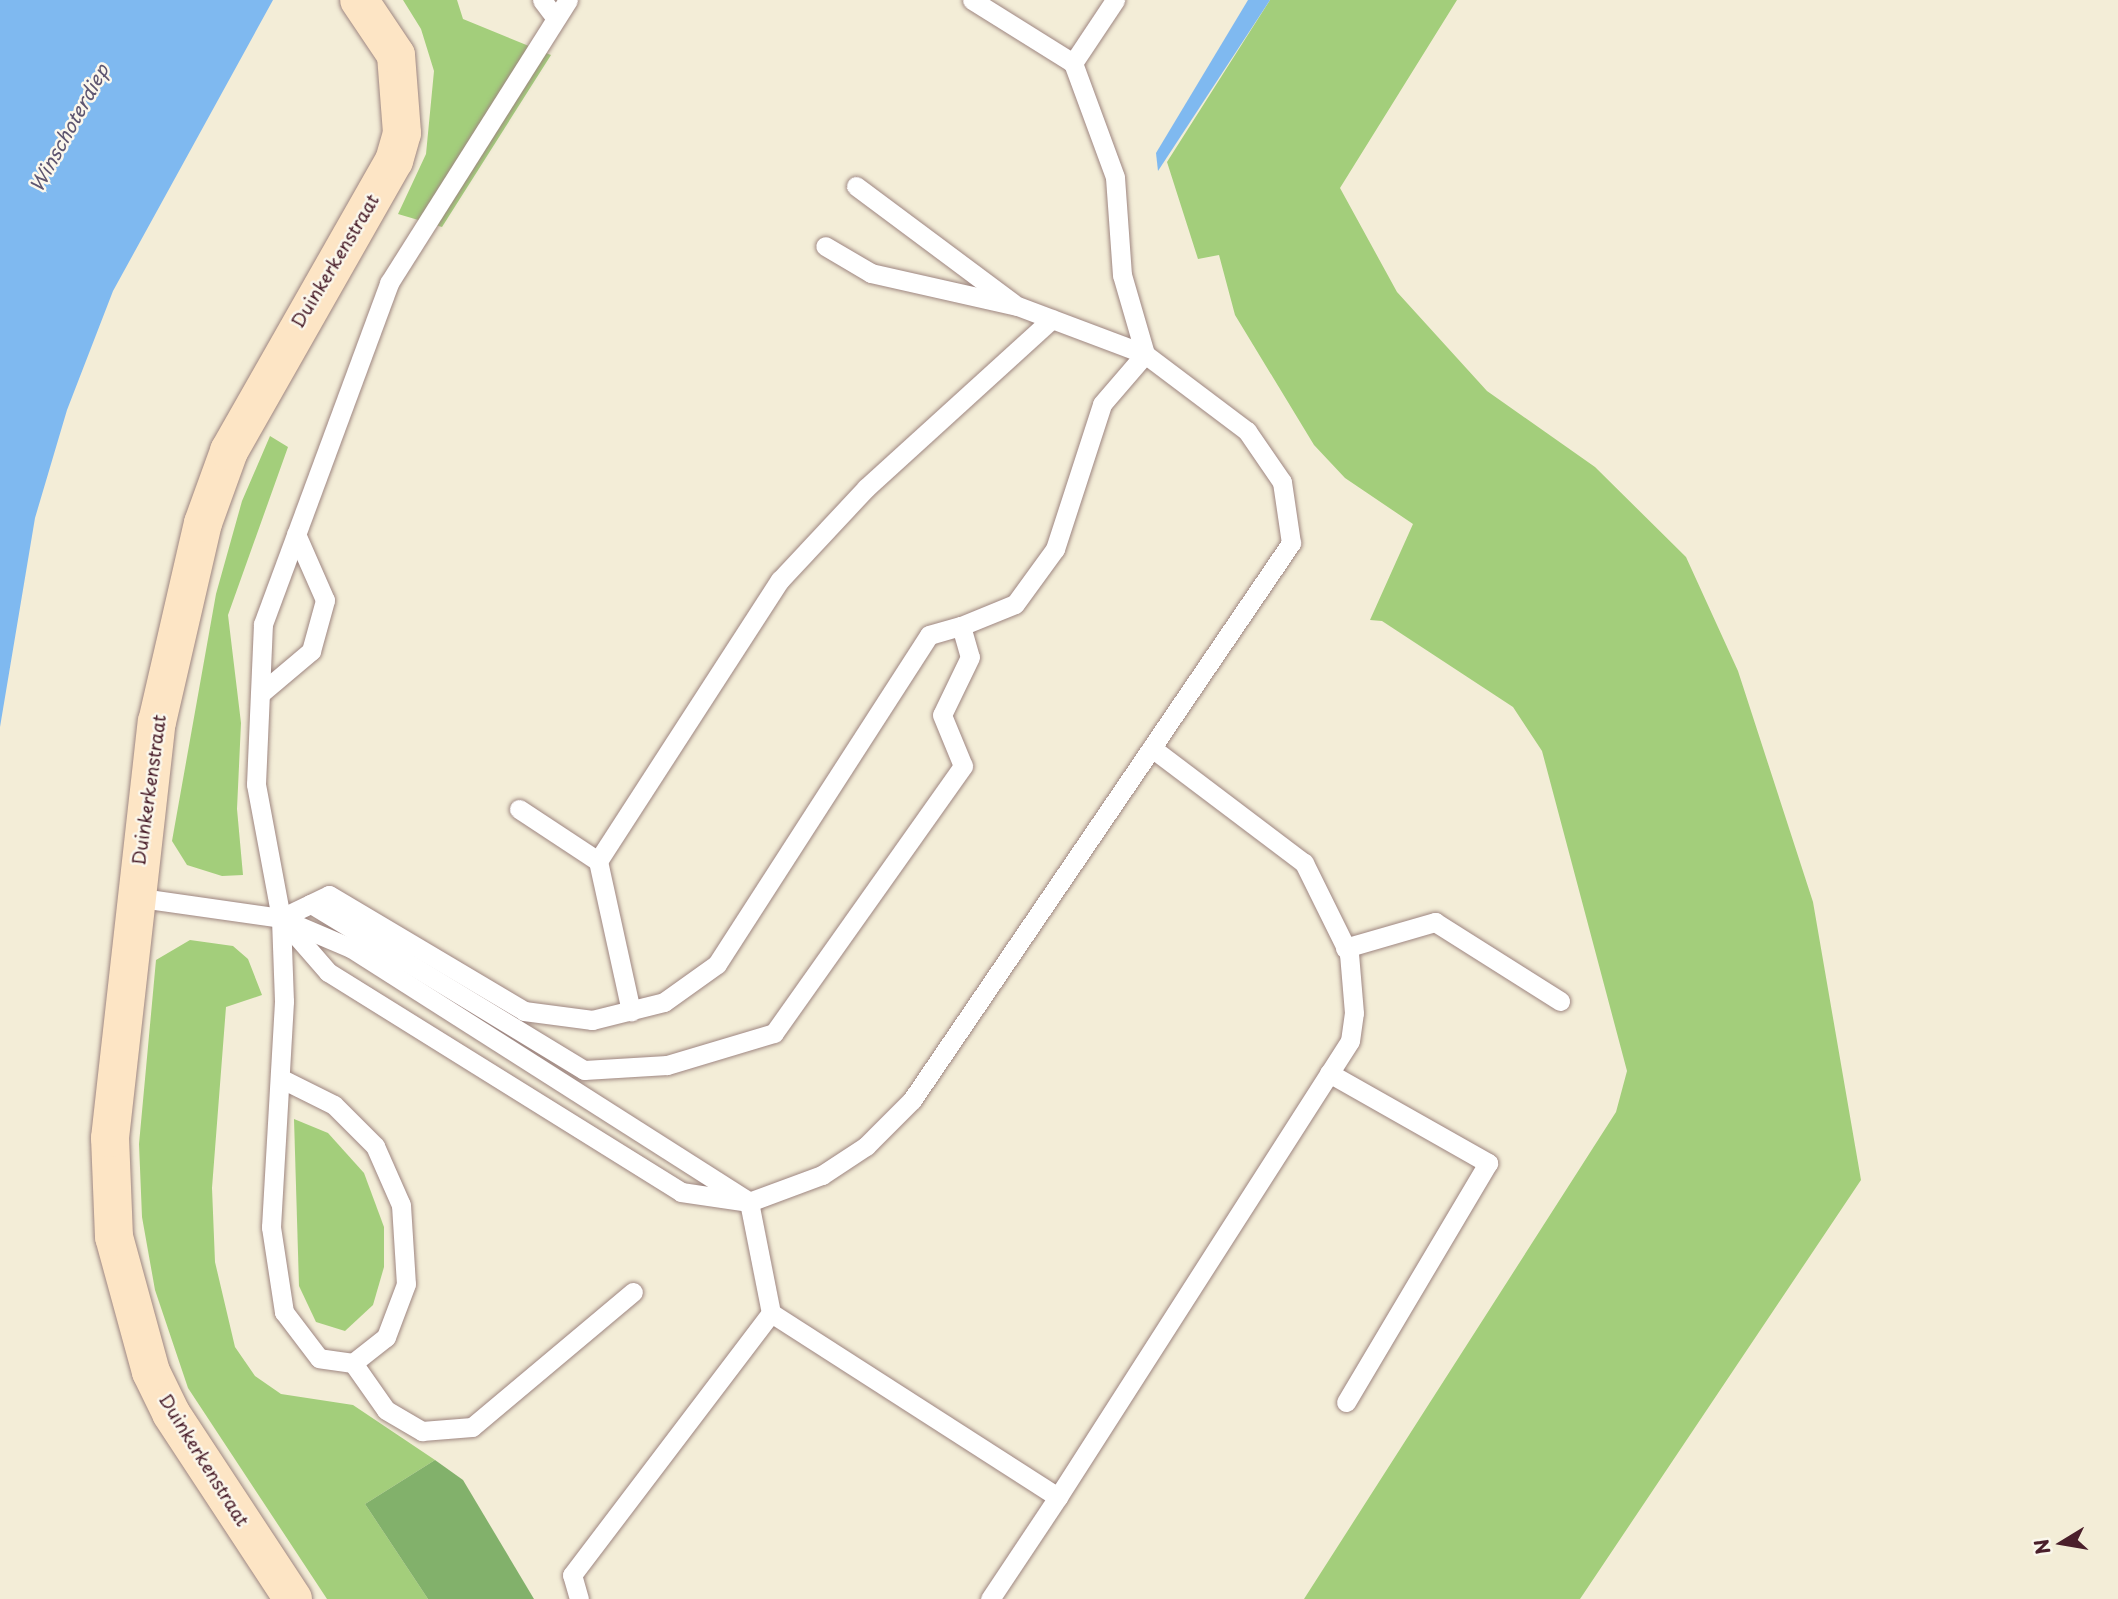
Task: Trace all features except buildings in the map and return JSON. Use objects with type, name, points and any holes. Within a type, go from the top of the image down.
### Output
[{"type":"main road","name":"Duinkerkenstraat","points":[[293,1599],[171,1413],[123,1285],[114,1237],[110,1138],[134,897],[157,722],[203,523],[229,451],[394,161],[402,133],[396,55],[359,0]]},
{"type":"lane","points":[[542,0],[555,17]]},
{"type":"lane","points":[[568,0],[388,283],[263,624],[256,783],[281,918],[280,1078],[271,1227],[284,1312],[319,1358],[353,1363],[386,1410],[422,1431],[472,1427],[633,1292]]},
{"type":"lane","points":[[972,0],[1073,63],[1115,177],[1122,275],[1145,354]]},
{"type":"lane","points":[[1073,63],[1115,0]]},
{"type":"lane","points":[[856,186],[1017,306]]},
{"type":"lane","points":[[281,918],[328,972],[681,1192],[749,1202],[822,1175],[866,1146],[912,1100],[1291,543],[1282,482],[1247,431],[1145,354],[1017,306],[871,273],[825,246]]},
{"type":"lane","points":[[598,861],[780,580],[866,488],[1052,319]]},
{"type":"lane","points":[[281,918],[329,895],[524,1012],[592,1020],[664,1002],[717,964],[929,635],[961,626],[1015,604],[1055,549],[1102,404],[1145,354]]},
{"type":"lane","points":[[260,694],[311,651],[325,600],[296,534]]},
{"type":"lane","points":[[310,904],[584,1070],[667,1065],[774,1033],[963,766],[942,715],[970,657],[961,626]]},
{"type":"lane","points":[[990,1599],[1350,1041],[1354,1013],[1345,947],[1304,863],[1152,748]]},
{"type":"lane","points":[[519,809],[598,861],[631,1011]]},
{"type":"lane","points":[[134,897],[281,918],[351,948],[749,1202],[771,1313],[1058,1497]]},
{"type":"lane","points":[[1345,947],[1435,922],[1560,1001]]},
{"type":"lane","points":[[1329,1073],[1488,1163],[1346,1402]]},
{"type":"lane","points":[[280,1078],[334,1105],[375,1146],[401,1205],[407,1284],[386,1337],[353,1363]]},
{"type":"lane","points":[[579,1599],[572,1575],[771,1313]]},
{"type":"green space","points":[[403,0],[457,0],[463,19],[551,55],[442,227],[398,214],[426,154],[434,71],[421,29]]},
{"type":"green space","points":[[1270,0],[1457,0],[1340,188],[1397,292],[1487,391],[1595,467],[1686,557],[1738,671],[1813,902],[1861,1180],[1580,1599],[1304,1599],[1616,1112],[1627,1071],[1542,751],[1513,707],[1382,621],[1370,620],[1413,524],[1345,478],[1314,445],[1235,315],[1219,255],[1198,259],[1167,162]]},
{"type":"green space","points":[[270,436],[288,447],[228,615],[241,723],[237,809],[243,875],[222,876],[187,865],[172,841],[216,594],[242,501]]},
{"type":"green space","points":[[190,940],[233,946],[248,959],[262,995],[226,1007],[212,1188],[215,1262],[235,1347],[255,1376],[281,1394],[353,1405],[435,1460],[365,1504],[428,1599],[327,1599],[188,1388],[155,1290],[142,1217],[139,1144],[156,960]]},
{"type":"green space","points":[[294,1119],[328,1133],[364,1173],[384,1227],[384,1267],[373,1305],[345,1331],[316,1322],[299,1286]]},
{"type":"green space","points":[[435,1460],[463,1480],[534,1599],[428,1599],[365,1504]]},
{"type":"water","name":"Winschoterdiep","points":[[0,0],[273,0],[113,291],[67,410],[35,518],[0,727]]},
{"type":"water","points":[[1248,0],[1270,0],[1158,171],[1156,153]]}]
